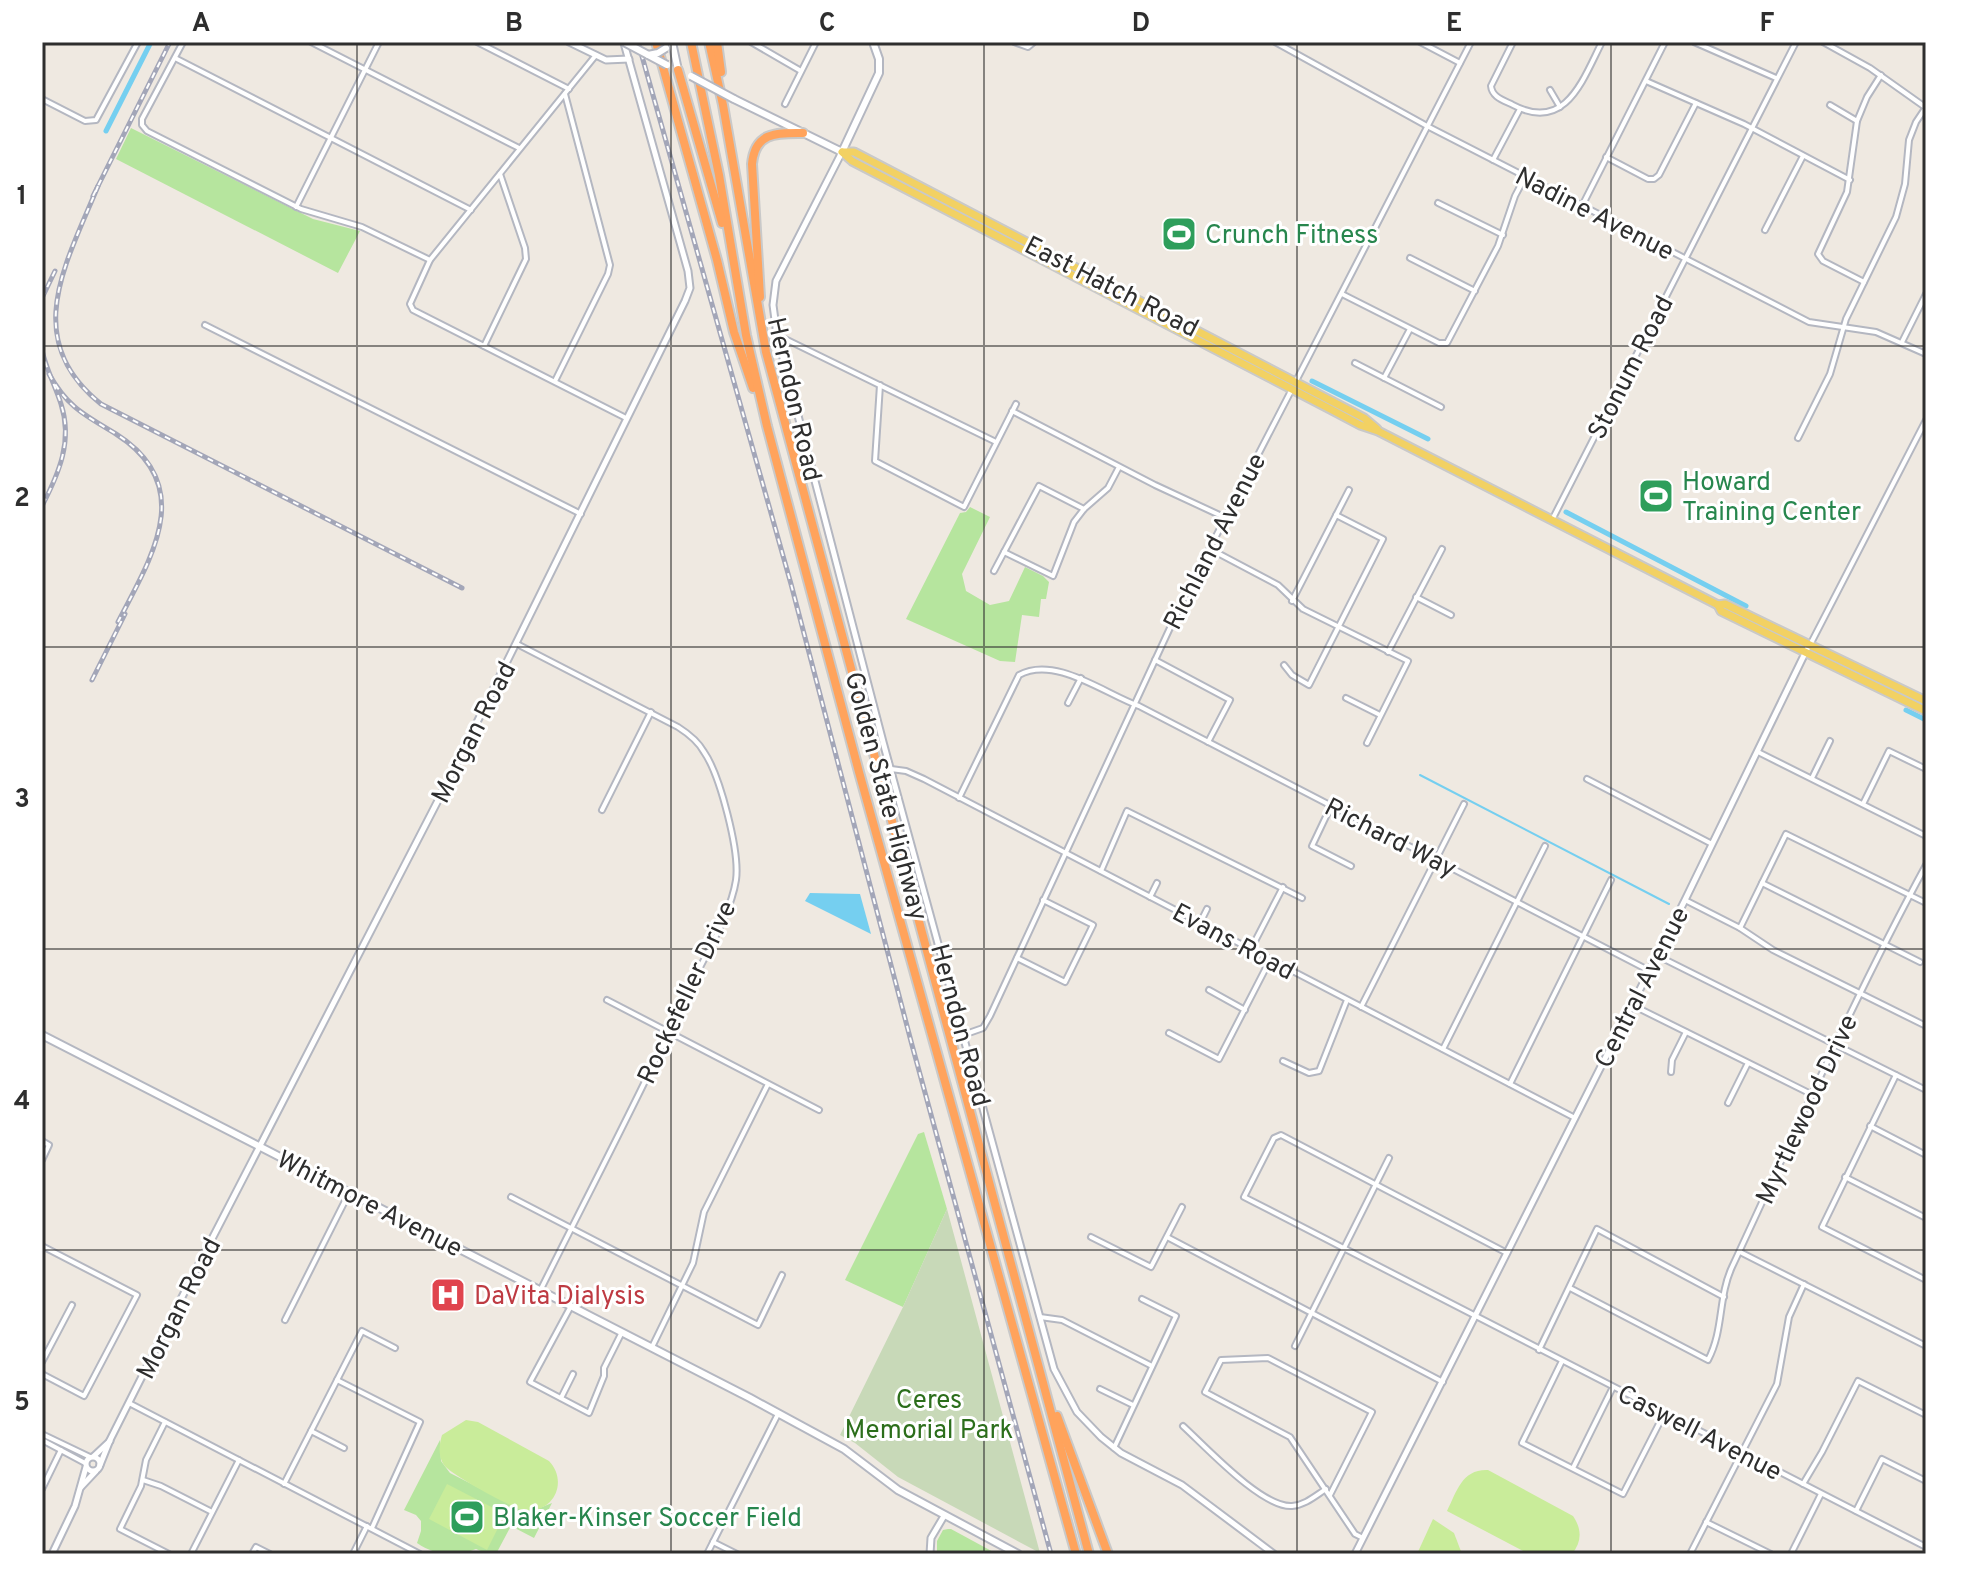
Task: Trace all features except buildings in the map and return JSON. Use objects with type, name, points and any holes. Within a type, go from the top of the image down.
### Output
[{"type":"highway","points":[[656,42],[734,332],[767,426]]},
{"type":"highway","name":"Golden State Highway","points":[[691,42],[719,175],[746,335],[767,426],[859,772],[1076,1554]]},
{"type":"highway","name":"Golden State Highway","points":[[709,42],[723,105],[760,322],[778,399],[1089,1554]]},
{"type":"highway","points":[[717,42],[723,105]]},
{"type":"highway","points":[[678,70],[736,276]]},
{"type":"highway","points":[[760,322],[753,157],[759,143],[770,135],[803,133]]},
{"type":"highway","points":[[1041,1374],[1108,1554]]},
{"type":"main road","name":"East Hatch Road","points":[[624,42],[1294,386],[1364,418],[1378,431],[1718,605],[1725,604],[1926,711]]},
{"type":"main road","name":"Herndon Road","points":[[842,152],[879,73],[879,59],[873,42]]},
{"type":"main road","points":[[648,55],[658,53],[669,44],[678,70]]},
{"type":"main road","name":"East Hatch Road","points":[[1808,648],[1926,701]]},
{"type":"main road","name":"Whitmore Avenue","points":[[42,1035],[844,1449],[887,1483],[1018,1554]]},
{"type":"street","points":[[42,99],[85,121],[96,120],[138,42]]},
{"type":"street","points":[[183,42],[142,119],[147,131],[296,207],[314,215],[362,227],[430,260]]},
{"type":"street","points":[[311,42],[520,149]]},
{"type":"street","points":[[296,207],[379,42]]},
{"type":"street","points":[[477,42],[569,89]]},
{"type":"street","points":[[569,42],[612,61],[629,59]]},
{"type":"street","name":"Morgan Road","points":[[81,1488],[98,1468],[517,644],[690,288],[686,262],[624,42]]},
{"type":"street","points":[[751,42],[801,71]]},
{"type":"street","points":[[785,104],[816,42]]},
{"type":"street","points":[[1014,42],[1029,47],[1034,42]]},
{"type":"street","name":"Nadine Avenue","points":[[1275,42],[1427,126],[1809,322],[1876,332],[1926,354]]},
{"type":"street","points":[[1420,42],[1460,63]]},
{"type":"street","name":"Richland Avenue","points":[[963,1035],[979,1030],[987,1022],[1133,704],[1471,42]]},
{"type":"street","points":[[1513,42],[1491,91],[1520,109],[1542,113],[1560,107],[1577,91],[1601,44],[1590,42]]},
{"type":"street","points":[[1582,206],[1665,42]]},
{"type":"street","points":[[1694,42],[1777,79]]},
{"type":"street","name":"Stonum Road","points":[[1552,520],[1796,42]]},
{"type":"street","points":[[1798,438],[1830,374],[1842,327],[1899,210],[1909,140],[1926,107],[1881,75],[1823,42]]},
{"type":"street","points":[[596,55],[430,260],[410,304],[413,310],[627,419]]},
{"type":"street","points":[[175,58],[471,210]]},
{"type":"street","points":[[1864,282],[1823,261],[1818,254],[1850,180],[1857,121],[1881,75]]},
{"type":"street","points":[[1646,81],[1751,129],[1850,180]]},
{"type":"street","points":[[1550,90],[1560,107]]},
{"type":"street","points":[[554,382],[610,265],[565,94]]},
{"type":"street","points":[[1606,157],[1648,179],[1654,179],[1659,175],[1696,103]]},
{"type":"street","points":[[1830,105],[1857,121]]},
{"type":"street","points":[[1493,160],[1520,109]]},
{"type":"street","name":"Herndon Road","points":[[842,152],[776,281],[773,305],[777,335],[1054,1369],[1068,1398],[1090,1427],[1114,1448],[1182,1485],[1274,1554]]},
{"type":"street","points":[[1765,230],[1803,156]]},
{"type":"street","points":[[484,346],[526,259],[500,174]]},
{"type":"street","points":[[1342,294],[1439,343],[1447,343],[1503,235],[1515,196],[1525,177]]},
{"type":"street","points":[[1438,203],[1503,235]]},
{"type":"street","points":[[1410,258],[1475,291]]},
{"type":"street","points":[[1902,342],[1926,294]]},
{"type":"street","points":[[205,325],[581,514]]},
{"type":"street","points":[[1384,378],[1410,329]]},
{"type":"street","points":[[777,335],[996,442]]},
{"type":"street","points":[[1355,363],[1441,407]]},
{"type":"street","points":[[880,385],[875,461],[964,507],[1016,404]]},
{"type":"street","points":[[1012,411],[1226,518]]},
{"type":"street","name":"Central Avenue","points":[[1355,1554],[1685,900],[1808,648],[1926,420]]},
{"type":"street","points":[[1004,552],[1053,576],[1070,530],[1084,509],[1108,488],[1119,467]]},
{"type":"street","points":[[994,571],[1039,486],[1084,509]]},
{"type":"street","points":[[1292,601],[1349,490]]},
{"type":"street","points":[[1284,665],[1292,675],[1309,685],[1383,539],[1336,515]]},
{"type":"street","points":[[1210,549],[1278,585],[1292,601],[1408,661],[1367,743]]},
{"type":"street","points":[[1388,652],[1442,549]]},
{"type":"street","points":[[1416,597],[1451,615]]},
{"type":"street","name":"Rockefeller Drive","points":[[517,644],[688,733],[709,760],[735,846],[737,863],[729,903],[669,1033],[540,1290]]},
{"type":"street","points":[[1155,660],[1230,700],[1208,742]]},
{"type":"street","name":"Richard Way","points":[[959,798],[1019,675],[1038,669],[1081,678],[1648,970]]},
{"type":"street","points":[[1068,703],[1081,678]]},
{"type":"street","points":[[1346,698],[1381,715]]},
{"type":"street","points":[[602,810],[651,712]]},
{"type":"street","points":[[1812,779],[1830,741]]},
{"type":"street","points":[[1863,804],[1889,751],[1926,769]]},
{"type":"street","points":[[1758,752],[1926,836]]},
{"type":"street","name":"Evans Road","points":[[891,769],[906,771],[959,798],[1575,1118]]},
{"type":"street","points":[[1587,779],[1712,844]]},
{"type":"street","points":[[1361,1007],[1464,804]]},
{"type":"street","points":[[1331,806],[1312,846],[1351,866]]},
{"type":"street","points":[[1101,871],[1127,811],[1302,898]]},
{"type":"street","points":[[1740,928],[1786,834],[1926,903]]},
{"type":"street","points":[[1443,1049],[1545,846]]},
{"type":"street","name":"Myrtlewood Drive","points":[[1570,1288],[1708,1360],[1720,1329],[1731,1270],[1811,1094],[1926,865]]},
{"type":"street","points":[[1510,1084],[1611,880]]},
{"type":"street","points":[[1150,897],[1157,883]]},
{"type":"street","points":[[1762,883],[1920,962]]},
{"type":"street","points":[[1251,950],[1283,887]]},
{"type":"street","points":[[1017,958],[1065,982],[1093,925],[1043,900]]},
{"type":"street","points":[[1685,900],[1740,928],[1773,950],[1926,1026]]},
{"type":"street","points":[[1200,923],[1207,909]]},
{"type":"street","points":[[1656,955],[1926,1090]]},
{"type":"street","points":[[1169,1033],[1219,1059],[1270,960]]},
{"type":"street","points":[[1209,990],[1245,1010]]},
{"type":"street","points":[[607,1000],[819,1110]]},
{"type":"street","points":[[1283,1061],[1309,1073],[1319,1071],[1347,1000]]},
{"type":"street","points":[[1632,1005],[1811,1094]]},
{"type":"street","points":[[1671,1072],[1672,1060],[1686,1032]]},
{"type":"street","points":[[1728,1103],[1748,1063]]},
{"type":"street","points":[[1896,1075],[1822,1227],[1926,1280]]},
{"type":"street","points":[[651,1348],[693,1263],[704,1212],[768,1084]]},
{"type":"street","points":[[1870,1126],[1926,1155]]},
{"type":"street","name":"Caswell Avenue","points":[[1376,1184],[1297,1142],[1277,1135],[1244,1197],[1926,1547]]},
{"type":"street","points":[[42,1141],[49,1145],[42,1160]]},
{"type":"street","points":[[1295,1346],[1389,1158]]},
{"type":"street","points":[[1845,1177],[1926,1218]]},
{"type":"street","points":[[1376,1184],[1507,1253]]},
{"type":"street","points":[[285,1320],[349,1193]]},
{"type":"street","points":[[511,1197],[758,1325],[782,1275]]},
{"type":"street","points":[[1091,1237],[1151,1267],[1182,1207]]},
{"type":"street","points":[[1539,1350],[1597,1229],[1724,1297]]},
{"type":"street","points":[[1167,1237],[1443,1382]]},
{"type":"street","points":[[42,1246],[137,1295],[84,1396],[42,1374]]},
{"type":"street","points":[[1740,1252],[1926,1346]]},
{"type":"street","points":[[1690,1554],[1777,1384],[1789,1317],[1804,1284]]},
{"type":"street","points":[[1114,1448],[1176,1316],[1142,1299]]},
{"type":"street","points":[[42,1362],[72,1305]]},
{"type":"street","points":[[571,1306],[530,1382],[589,1413],[604,1376],[604,1368],[622,1332]]},
{"type":"street","points":[[1040,1317],[1062,1320],[1152,1366]]},
{"type":"street","points":[[284,1484],[362,1331],[395,1348]]},
{"type":"street","points":[[1330,1495],[1372,1412],[1268,1358],[1221,1360],[1205,1392],[1290,1437],[1355,1534],[1363,1538]]},
{"type":"street","points":[[1562,1361],[1522,1443],[1623,1494],[1664,1414]]},
{"type":"street","points":[[561,1398],[573,1374]]},
{"type":"street","points":[[337,1380],[420,1422],[369,1528],[353,1554]]},
{"type":"street","points":[[1803,1484],[1858,1381],[1926,1415]]},
{"type":"street","points":[[1573,1468],[1613,1387]]},
{"type":"street","points":[[1100,1389],[1133,1405]]},
{"type":"street","points":[[129,1403],[420,1554]]},
{"type":"street","points":[[707,1554],[778,1414]]},
{"type":"street","points":[[165,1422],[146,1460],[143,1480],[120,1529],[169,1554]]},
{"type":"street","points":[[1183,1426],[1254,1491],[1273,1502],[1284,1506],[1296,1505],[1326,1489]]},
{"type":"street","points":[[311,1431],[344,1448]]},
{"type":"street","points":[[42,1434],[98,1458],[98,1468],[90,1471],[86,1465],[42,1440]]},
{"type":"street","name":"Morgan Road","points":[[52,1554],[75,1506],[86,1465],[110,1440]]},
{"type":"street","points":[[42,1489],[61,1450]]},
{"type":"street","points":[[1856,1511],[1882,1459],[1926,1481]]},
{"type":"street","points":[[191,1554],[239,1460]]},
{"type":"street","points":[[143,1480],[212,1512]]},
{"type":"street","points":[[1791,1554],[1821,1494]]},
{"type":"street","points":[[930,1554],[931,1538],[944,1516]]},
{"type":"street","points":[[1706,1522],[1771,1554]]},
{"type":"street","points":[[713,1542],[737,1554]]},
{"type":"street","points":[[252,1554],[256,1547],[270,1554]]},
{"type":"green space","points":[[131,128],[313,219],[360,231],[338,273],[116,159]]},
{"type":"green space","points":[[970,507],[990,517],[962,574],[966,591],[990,605],[1009,601],[1025,567],[1049,582],[1046,599],[1041,599],[1039,617],[1022,615],[1015,662],[1000,661],[906,619],[960,513]]},
{"type":"green space","points":[[924,1132],[947,1209],[903,1307],[845,1280],[918,1134]]},
{"type":"green space","name":"Ceres Memorial Park","points":[[947,1209],[1040,1553],[898,1477],[840,1435]]},
{"type":"green space","points":[[466,1420],[478,1422],[549,1461],[558,1478],[558,1487],[550,1502],[534,1510],[518,1508],[469,1483],[444,1465],[440,1451],[442,1435]]},
{"type":"green space","points":[[440,1440],[441,1461],[450,1473],[520,1509],[532,1511],[552,1503],[534,1538],[511,1526],[496,1554],[476,1549],[446,1554],[431,1551],[417,1543],[421,1521],[404,1510]]},
{"type":"green space","points":[[1488,1470],[1573,1516],[1580,1535],[1572,1554],[1529,1554],[1447,1511],[1466,1477]]},
{"type":"green space","name":"Blaker-Kinser Soccer Field","points":[[447,1484],[505,1514],[487,1550],[429,1519]]},
{"type":"green space","points":[[1433,1519],[1454,1533],[1462,1554],[1417,1554]]},
{"type":"green space","points":[[951,1529],[997,1554],[937,1554],[937,1541],[943,1530]]},
{"type":"water","points":[[810,893],[860,894],[871,934],[805,901]]},
{"type":"waterway","points":[[106,131],[151,42]]},
{"type":"waterway","points":[[1312,381],[1428,439]]},
{"type":"waterway","points":[[1566,512],[1746,606]]},
{"type":"waterway","points":[[1906,710],[1926,720]]},
{"type":"waterway","points":[[1420,775],[1669,904]]},
{"type":"railway","points":[[93,196],[170,42]]},
{"type":"railway","points":[[638,42],[791,584],[912,1045],[1051,1554]]},
{"type":"railway","points":[[98,186],[74,244],[57,300],[56,327],[62,353],[76,379],[101,404],[462,588]]},
{"type":"railway","points":[[42,298],[55,271]]},
{"type":"railway","points":[[42,350],[61,404],[65,431],[59,469],[42,506]]},
{"type":"railway","points":[[49,374],[70,403],[141,454],[156,476],[161,499],[160,524],[143,573],[118,622]]},
{"type":"railway","points":[[92,680],[125,614]]},
{"type":"place","name":"Crunch Fitness","points":[[1179,234]]},
{"type":"place","name":"Howard Training Center","points":[[1656,496]]},
{"type":"place","name":"DaVita Dialysis","points":[[448,1295]]},
{"type":"place","name":"Blaker-Kinser Soccer Field","points":[[467,1517]]}]
